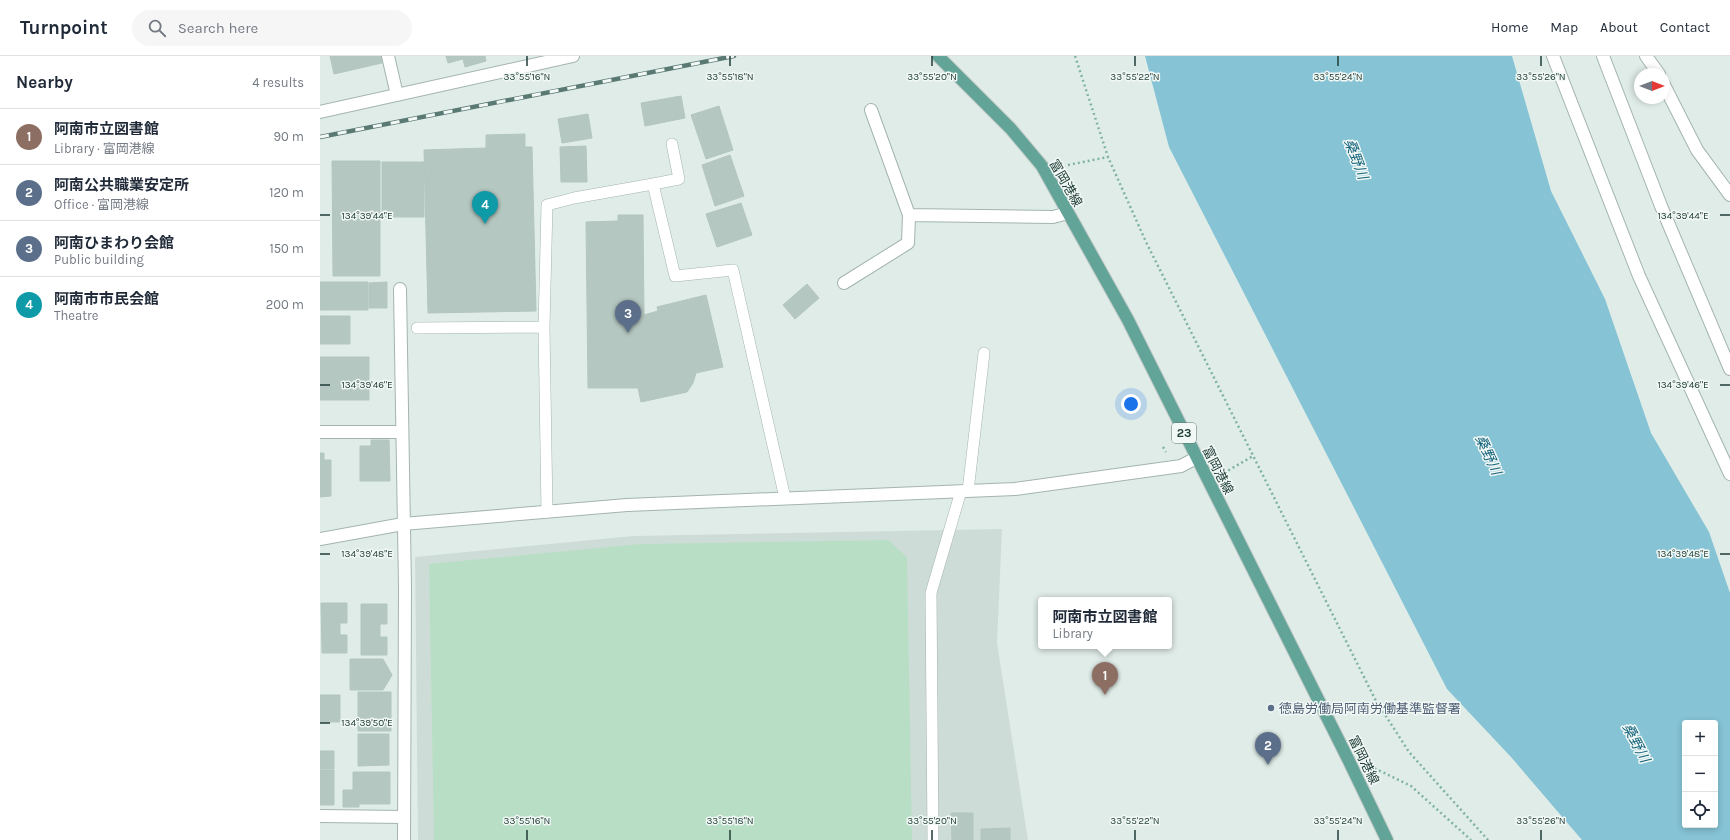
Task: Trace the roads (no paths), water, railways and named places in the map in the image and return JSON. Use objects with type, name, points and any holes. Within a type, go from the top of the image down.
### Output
[{"type":"main road","name":"富岡港線","points":[[938,56],[1011,129],[1042,166],[1128,320],[1387,840]]},
{"type":"street","points":[[388,56],[397,95]]},
{"type":"street","points":[[320,112],[573,56]]},
{"type":"street","points":[[1553,56],[1639,276],[1730,474]]},
{"type":"street","points":[[1603,56],[1660,206],[1730,369]]},
{"type":"street","points":[[1646,56],[1655,68]]},
{"type":"street","points":[[1670,97],[1697,150],[1730,195]]},
{"type":"street","points":[[844,283],[908,243],[909,215],[871,110]]},
{"type":"street","points":[[909,215],[1053,217],[1068,213]]},
{"type":"street","points":[[400,289],[405,588],[404,840]]},
{"type":"street","points":[[320,432],[402,432]]},
{"type":"street","points":[[320,539],[403,524],[627,505],[1014,489],[1181,466],[1196,458]]},
{"type":"street","points":[[320,816],[404,817]]},
{"type":"lane","points":[[547,512],[544,327],[547,205],[574,198],[679,179],[672,144]]},
{"type":"lane","points":[[653,184],[675,276],[733,270],[785,498]]},
{"type":"lane","points":[[417,328],[544,327]]},
{"type":"lane","points":[[933,840],[931,593],[965,491],[984,353]]},
{"type":"water","name":"桑野川","points":[[1145,56],[1512,56],[1551,191],[1605,299],[1651,433],[1709,532],[1730,593],[1730,840],[1582,840],[1511,757],[1447,689],[1169,147]]},
{"type":"railway","points":[[320,137],[734,56]]},
{"type":"place","name":"阿南市市民会館","points":[[485,224]]},
{"type":"place","name":"阿南ひまわり会館","points":[[628,333]]},
{"type":"place","name":"阿南市立図書館","points":[[1105,695]]},
{"type":"place","name":"徳島労働局阿南労働基準監督署","points":[[1271,708]]},
{"type":"place","name":"阿南公共職業安定所","points":[[1268,765]]}]
